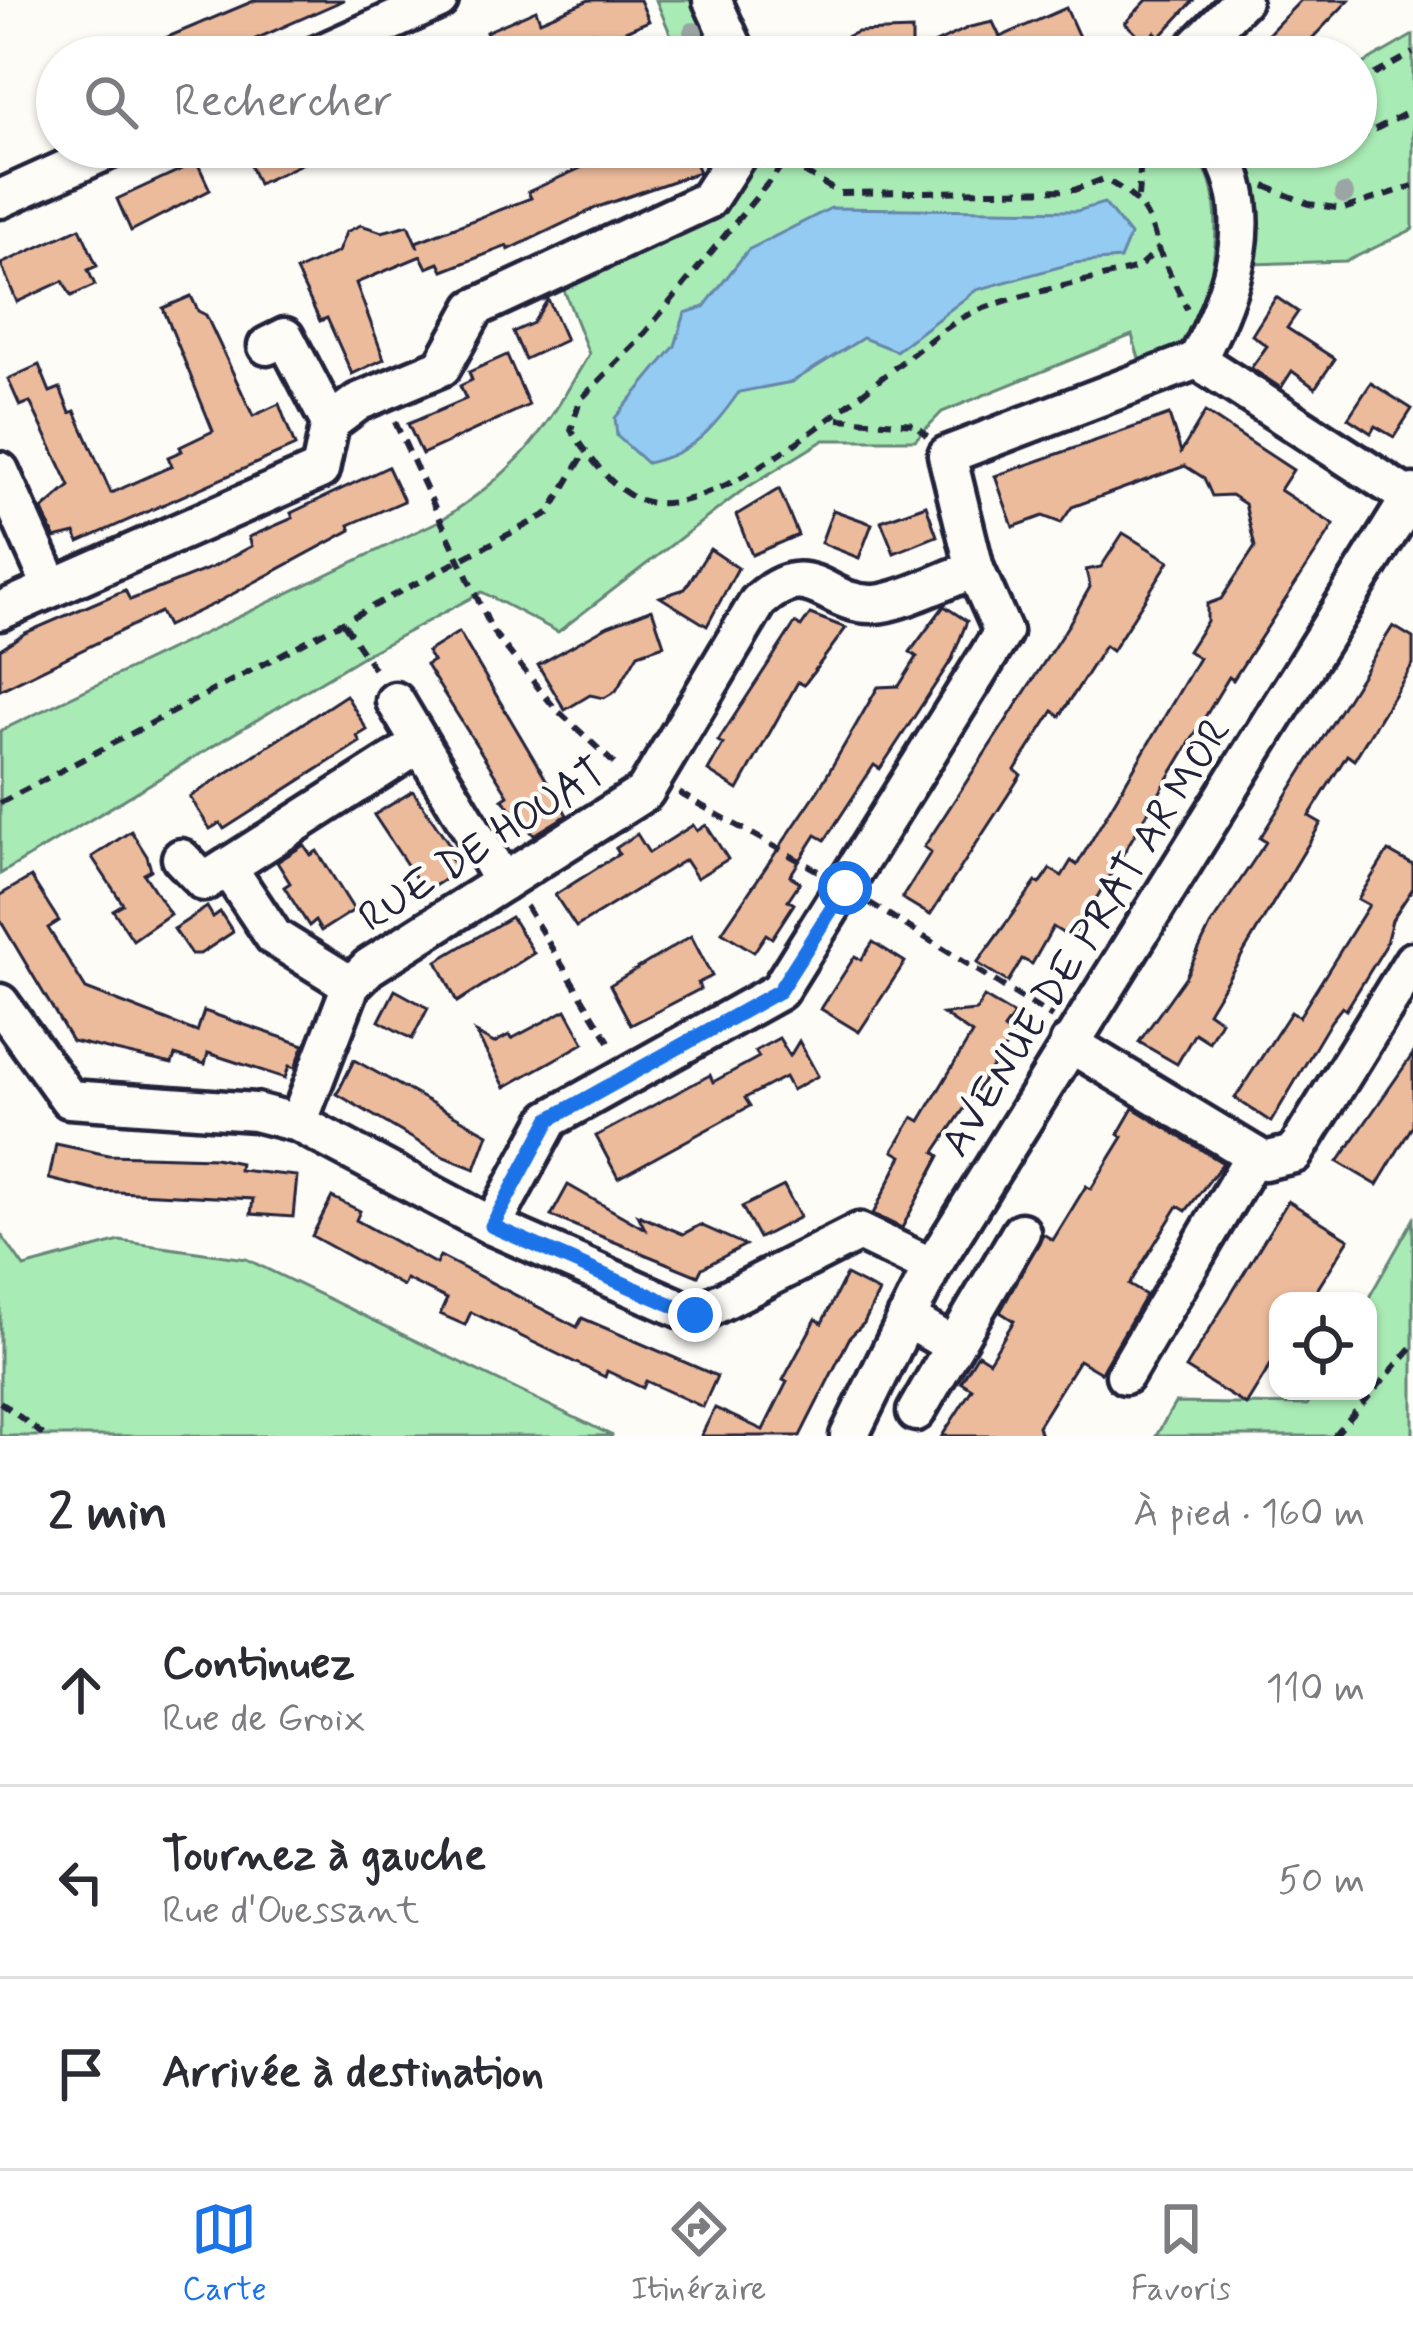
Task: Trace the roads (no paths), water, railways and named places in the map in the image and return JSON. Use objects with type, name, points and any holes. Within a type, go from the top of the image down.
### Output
[{"type":"street","points":[[360,36],[439,0]]},
{"type":"street","points":[[712,0],[728,36]]},
{"type":"street","points":[[1207,36],[1242,0]]},
{"type":"street","points":[[0,200],[69,168]]},
{"type":"street","points":[[329,423],[371,395],[442,367],[475,308],[708,200],[729,168]]},
{"type":"street","points":[[492,1226],[550,1119],[779,991],[1004,632],[975,569],[947,455],[1203,348],[1227,294],[1243,223],[1238,190],[1228,168]]},
{"type":"street","points":[[0,611],[320,470],[329,423],[285,337],[267,346]]},
{"type":"street","points":[[1203,348],[1412,497]]},
{"type":"street","points":[[5,466],[52,588]]},
{"type":"street","name":"AVENUE DE PRAT AR MOR","points":[[849,1436],[932,1267],[1412,497]]},
{"type":"street","name":"RUE DE HOUAT","points":[[298,1123],[351,985],[368,967],[645,792],[758,602],[776,586],[802,579],[872,604],[975,569]]},
{"type":"street","points":[[395,701],[503,882]]},
{"type":"street","points":[[182,858],[204,883],[420,744]]},
{"type":"street","points":[[228,868],[274,938],[351,985]]},
{"type":"street","points":[[1069,1042],[1264,1161],[1294,1154],[1413,962]]},
{"type":"street","points":[[0,1003],[68,1099],[255,1112],[298,1123],[492,1226],[695,1315],[859,1232],[932,1267]]},
{"type":"street","points":[[1125,1375],[1254,1155]]},
{"type":"street","points":[[916,1412],[1021,1232]]},
{"type":"street","points":[[906,1318],[954,1346]]},
{"type":"water","points":[[1104,203],[1130,235],[1120,259],[1074,263],[976,290],[896,351],[863,338],[792,382],[739,392],[701,438],[663,459],[647,463],[617,436],[615,418],[675,346],[685,313],[704,307],[748,250],[831,208],[1077,211]]}]
